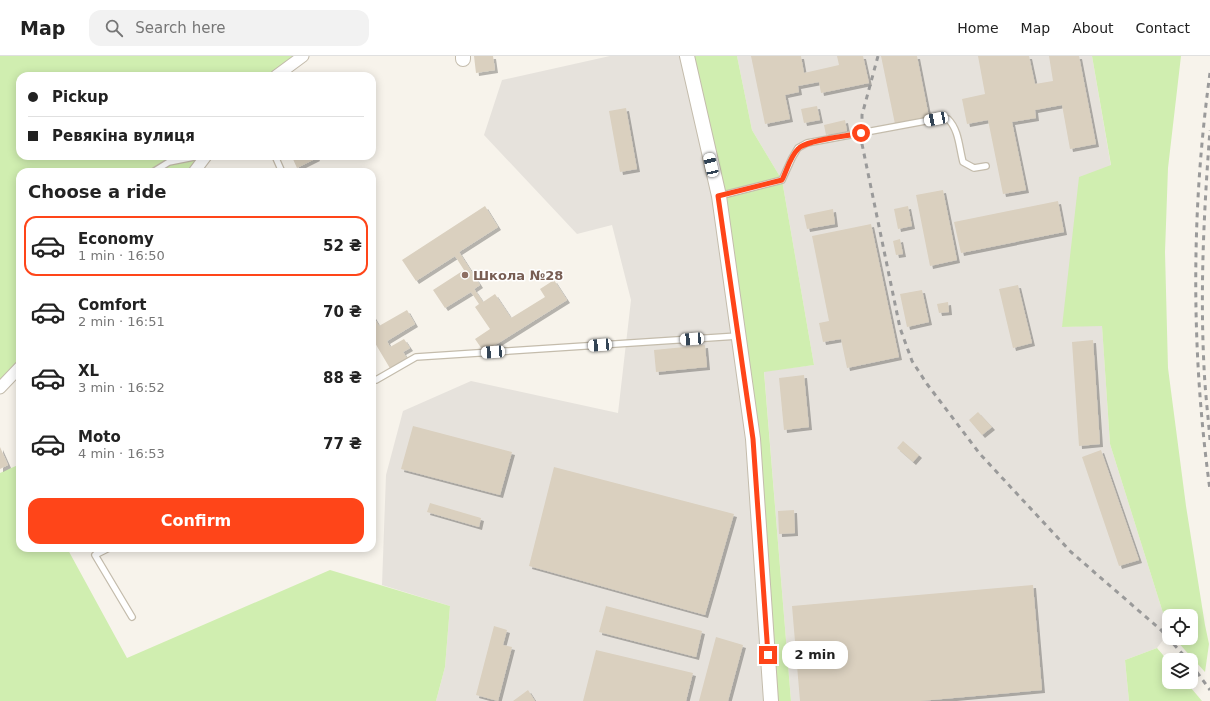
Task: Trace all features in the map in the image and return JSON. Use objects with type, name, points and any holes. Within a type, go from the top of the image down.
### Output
[{"type":"street","points":[[687,56],[718,196],[753,439],[771,701]]},
{"type":"street","points":[[281,72],[297,58]]},
{"type":"street","points":[[0,388],[16,371]]},
{"type":"lane","points":[[718,196],[782,180],[798,148],[807,143],[936,119],[948,119],[952,123],[957,132],[963,162],[974,168],[986,166]]},
{"type":"lane","points":[[159,168],[169,162],[179,160]]},
{"type":"lane","points":[[376,380],[416,357],[738,336]]},
{"type":"lane","points":[[102,552],[95,555],[132,617]]},
{"type":"shaded area","points":[[610,56],[687,56],[719,196],[753,439],[771,701],[436,701],[445,667],[450,606],[382,585],[386,475],[403,411],[471,381],[618,413],[631,300],[612,225],[577,234],[484,135],[502,80]]},
{"type":"shaded area","points":[[737,56],[1092,56],[1111,166],[1062,327],[1102,325],[1110,444],[1162,610],[1162,641],[1157,648],[1125,660],[1129,701],[791,701],[764,371],[814,365],[782,180],[752,130]]},
{"type":"green space","points":[[0,56],[303,56],[281,72],[16,72],[16,160],[200,160],[194,168],[16,168],[16,371],[0,388]]},
{"type":"green space","points":[[687,56],[737,56],[752,130],[782,180],[814,365],[764,372],[791,701],[771,701],[753,439],[719,196]]},
{"type":"green space","points":[[1092,56],[1181,56],[1168,168],[1165,252],[1168,368],[1186,506],[1209,644],[1205,672],[1198,664],[1198,653],[1188,653],[1180,645],[1198,645],[1198,609],[1162,610],[1110,444],[1102,326],[1062,327],[1079,177],[1111,165]]},
{"type":"green space","points":[[16,466],[16,552],[69,552],[127,658],[330,570],[450,606],[445,667],[436,701],[0,701],[0,473]]},
{"type":"green space","points":[[1157,648],[1162,654],[1162,689],[1192,689],[1202,701],[1129,701],[1125,660]]},
{"type":"building","points":[[474,56],[493,56],[495,70],[476,73]]},
{"type":"building","points":[[751,56],[801,56],[804,73],[839,65],[837,56],[863,56],[869,83],[821,93],[819,82],[798,86],[799,92],[785,95],[790,119],[765,124]]},
{"type":"building","points":[[881,56],[917,56],[929,117],[895,124]]},
{"type":"building","points":[[978,56],[1029,56],[1035,84],[1053,81],[1049,56],[1079,56],[1096,144],[1070,149],[1062,105],[1035,110],[1036,118],[1012,122],[1026,190],[1003,194],[988,120],[967,124],[962,99],[985,94]]},
{"type":"building","points":[[817,106],[820,120],[804,123],[801,109]]},
{"type":"building","points":[[626,108],[637,169],[620,172],[609,111]]},
{"type":"building","points":[[845,120],[847,131],[826,135],[824,125]]},
{"type":"building","points":[[293,160],[313,160],[297,168]]},
{"type":"building","points":[[943,190],[957,260],[930,266],[916,195]]},
{"type":"building","points":[[1058,201],[1064,232],[961,253],[954,222]]},
{"type":"building","name":"Школа №28","points":[[485,206],[498,227],[459,252],[480,285],[474,289],[483,302],[495,294],[511,318],[545,297],[540,289],[554,280],[567,300],[484,352],[475,339],[490,329],[475,307],[479,304],[471,292],[445,308],[433,290],[464,270],[455,256],[416,281],[402,260]]},
{"type":"building","points":[[908,206],[912,226],[898,229],[894,209]]},
{"type":"building","points":[[833,209],[835,224],[807,229],[804,215]]},
{"type":"building","points":[[871,224],[899,357],[847,368],[841,339],[823,342],[819,323],[829,321],[812,236]]},
{"type":"building","points":[[900,239],[903,254],[896,255],[893,241]]},
{"type":"building","points":[[1018,285],[1032,343],[1013,348],[999,289]]},
{"type":"building","points":[[922,290],[929,322],[907,327],[900,294]]},
{"type":"building","points":[[948,302],[949,312],[939,313],[937,304]]},
{"type":"building","points":[[407,310],[415,324],[387,341],[390,347],[404,339],[410,348],[403,352],[408,360],[391,370],[376,345],[376,321],[379,326]]},
{"type":"building","points":[[1093,340],[1100,444],[1079,446],[1072,342]]},
{"type":"building","points":[[705,345],[707,367],[656,372],[654,350]]},
{"type":"building","points":[[804,375],[809,427],[784,430],[779,378]]},
{"type":"building","points":[[978,412],[992,427],[982,435],[969,420]]},
{"type":"building","points":[[413,426],[512,452],[500,495],[401,469]]},
{"type":"building","points":[[903,441],[919,455],[913,462],[897,448]]},
{"type":"building","points":[[0,447],[8,465],[0,469]]},
{"type":"building","points":[[1101,450],[1139,560],[1119,566],[1082,457]]},
{"type":"building","points":[[554,467],[734,514],[705,615],[529,566]]},
{"type":"building","points":[[430,503],[481,518],[479,527],[427,512]]},
{"type":"building","points":[[794,510],[795,533],[779,534],[778,511]]},
{"type":"building","points":[[1033,585],[1042,690],[920,701],[800,701],[792,606]]},
{"type":"building","points":[[606,606],[702,631],[696,657],[599,632]]},
{"type":"building","points":[[494,626],[507,630],[503,645],[512,647],[498,701],[476,695]]},
{"type":"building","points":[[716,637],[743,645],[728,701],[699,701]]},
{"type":"building","points":[[596,650],[693,673],[686,701],[583,701]]},
{"type":"building","points":[[528,690],[535,701],[513,701]]},
{"type":"railway","points":[[878,56],[862,115],[862,144],[900,328],[912,361],[927,384],[980,454],[1071,552],[1161,630],[1182,653]]},
{"type":"railway","points":[[1210,73],[1199,177],[1196,282],[1199,386],[1210,490]]},
{"type":"railway","points":[[1210,130],[1204,219],[1202,308],[1204,376],[1210,440]]},
{"type":"railway","points":[[1198,674],[1210,690]]},
{"type":"place","name":"Школа №28","points":[[465,275]]},
{"type":"route","points":[[768,655],[753,439],[718,196],[782,180],[798,148],[807,143],[861,133]]}]
